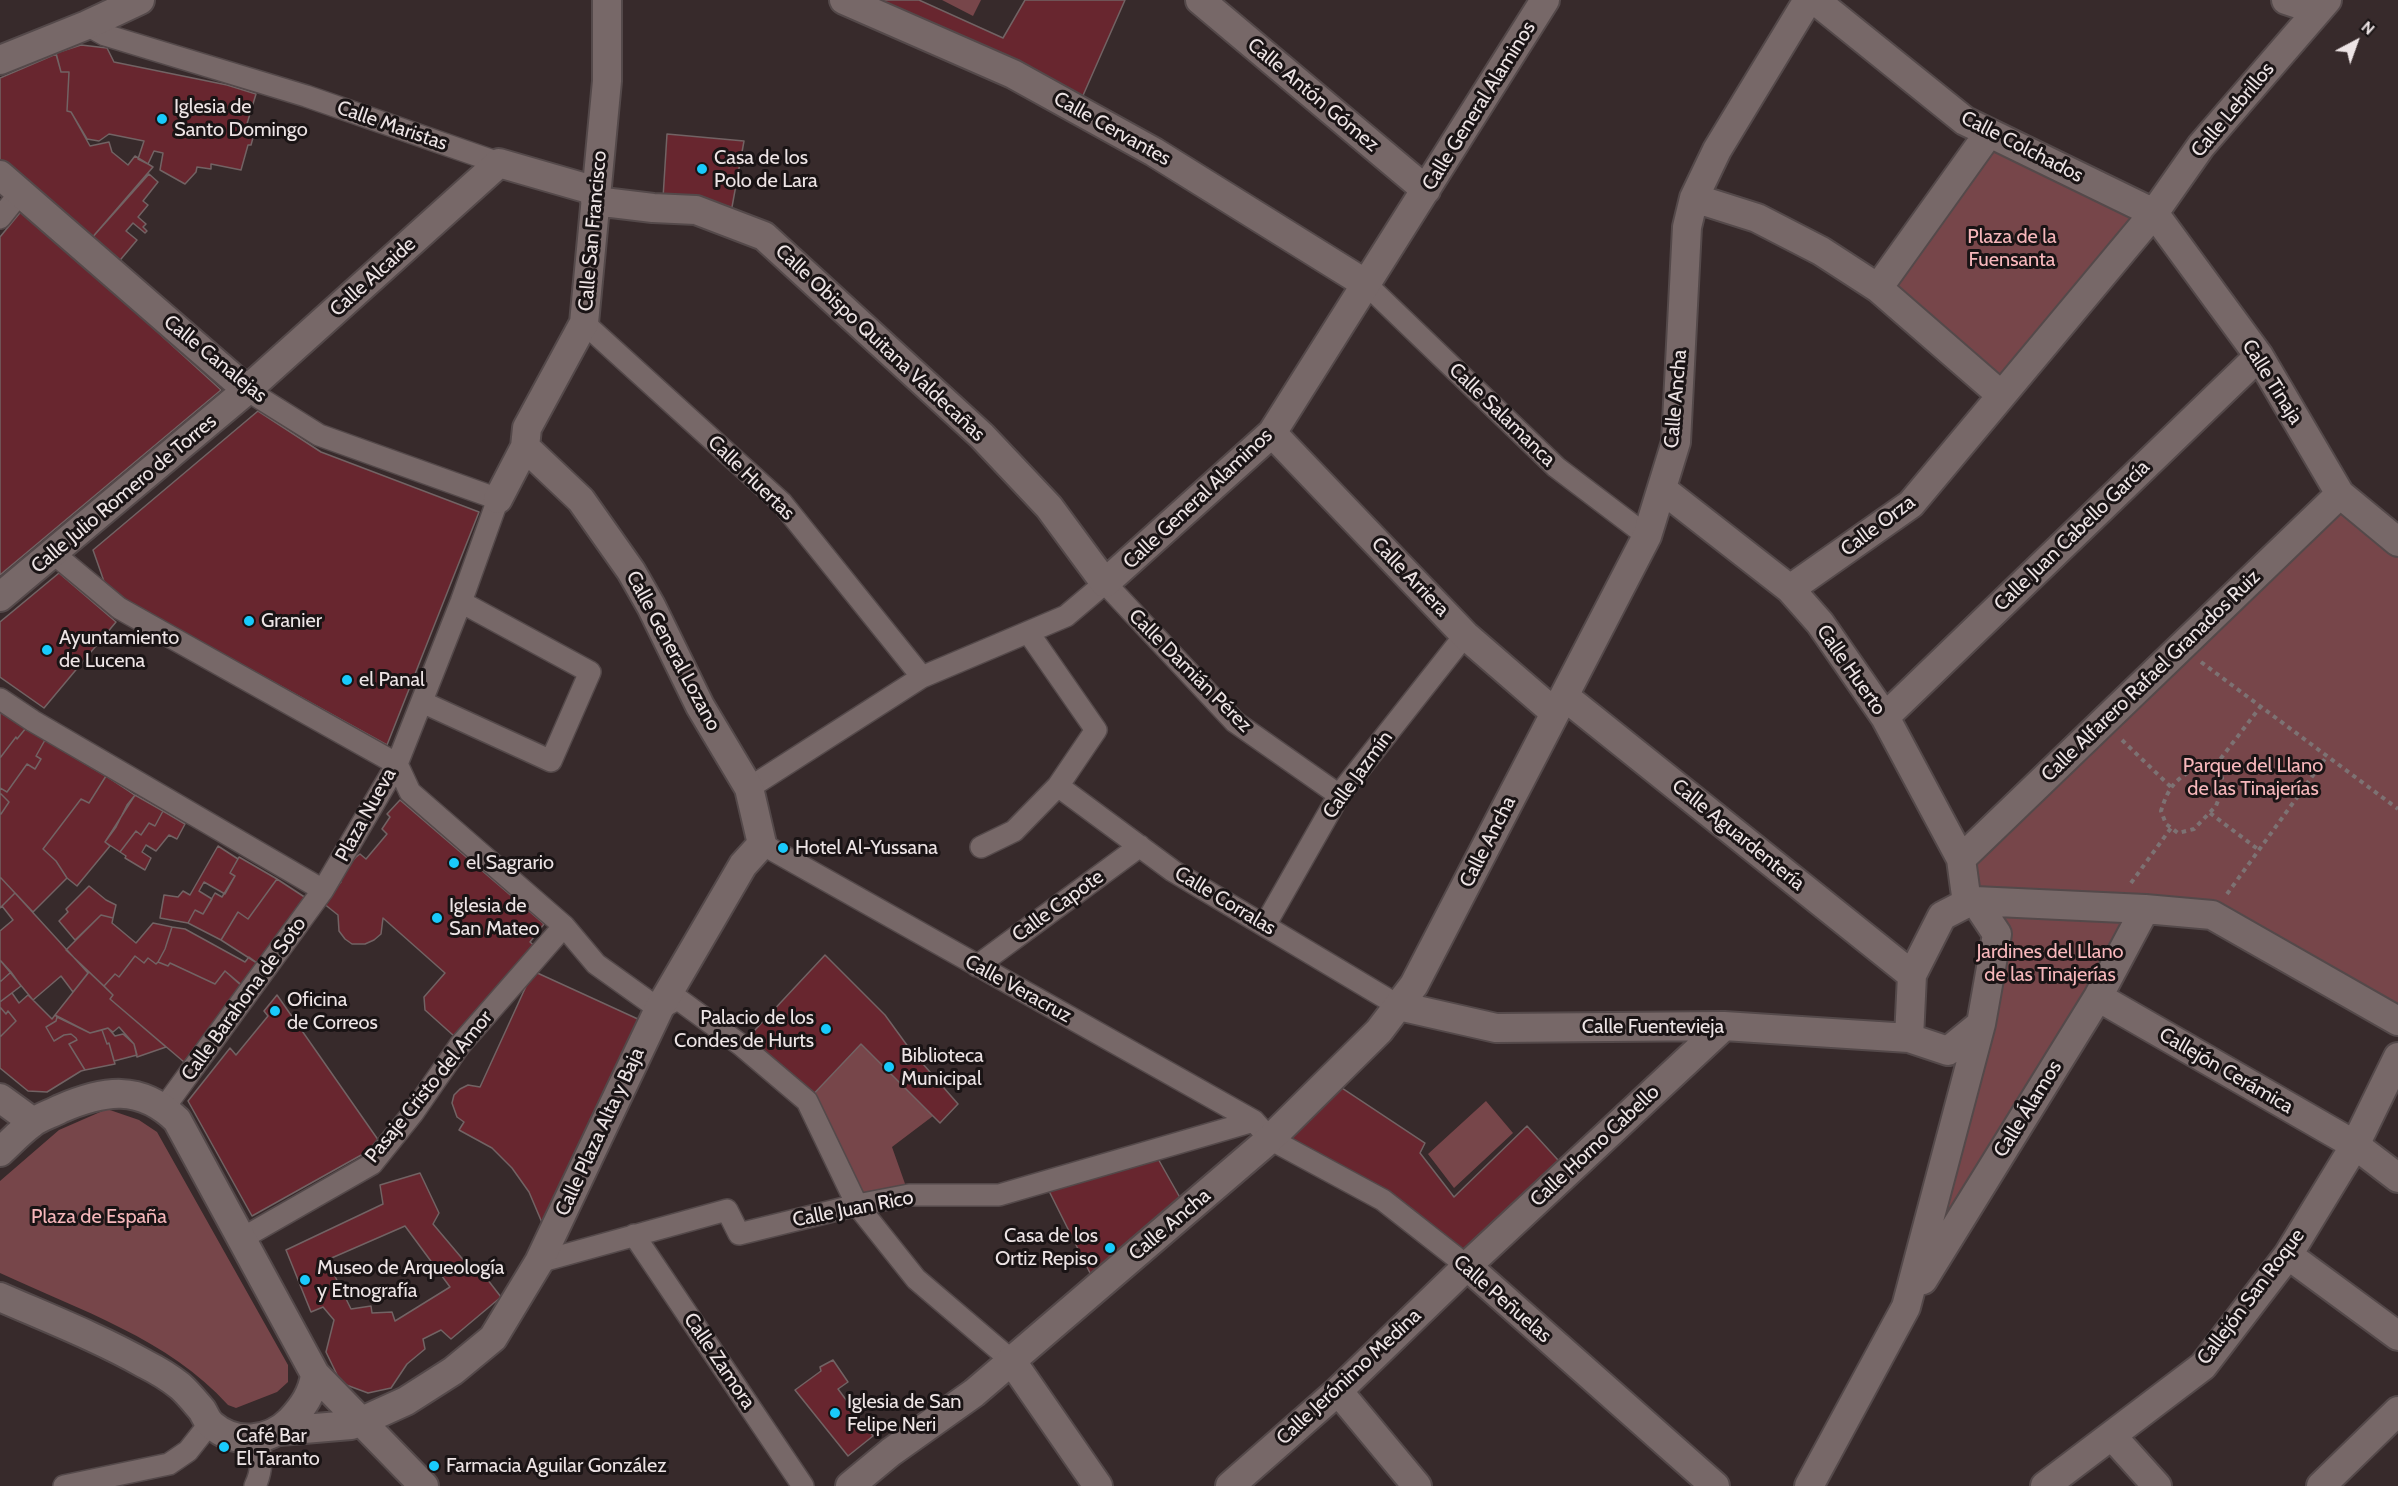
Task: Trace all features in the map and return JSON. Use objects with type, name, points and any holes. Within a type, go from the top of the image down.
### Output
[{"type":"street","points":[[0,60],[84,12],[140,0]]},
{"type":"street","name":"Calle San Francisco","points":[[498,499],[525,447],[528,428],[584,323],[607,81],[607,0]]},
{"type":"street","name":"Calle Cervantes","points":[[844,0],[1013,74],[1154,152],[1366,284]]},
{"type":"street","name":"Calle Antón Gómez","points":[[1200,0],[1426,190]]},
{"type":"street","name":"Calle General Alaminos","points":[[749,788],[922,677],[1066,616],[1105,584],[1272,433],[1545,0]]},
{"type":"street","name":"Calle Ancha","points":[[850,1486],[891,1452],[974,1393],[1262,1130],[1379,1031],[1414,986],[1647,536],[1676,442],[1686,227],[1694,198],[1717,150],[1808,0]]},
{"type":"street","name":"Calle Colchados","points":[[1815,0],[1965,121],[2154,213]]},
{"type":"street","points":[[2286,0],[2322,5]]},
{"type":"street","name":"Calle Lebrillos","points":[[2154,213],[2201,146],[2322,5]]},
{"type":"street","name":"Calle Maristas","points":[[84,12],[105,34],[306,96],[596,196]]},
{"type":"street","points":[[1878,288],[1989,133]]},
{"type":"street","name":"Calle Alcaide","points":[[247,390],[499,163]]},
{"type":"street","points":[[0,218],[10,184]]},
{"type":"street","name":"Calle Canalejas","points":[[10,184],[247,390],[320,435],[498,499]]},
{"type":"street","name":"Calle Obispo Quitana Valdecañas","points":[[596,196],[653,208],[696,210],[764,236],[982,436],[1049,507],[1105,584]]},
{"type":"street","points":[[1694,198],[1757,218],[1821,251],[1878,288],[2001,395],[2154,213]]},
{"type":"street","name":"Calle Tinaja","points":[[2154,213],[2259,356],[2340,494],[2398,542]]},
{"type":"street","name":"Calle Salamanca","points":[[1366,284],[1556,467],[1647,536]]},
{"type":"street","name":"Calle Huertas","points":[[584,323],[782,503],[922,677]]},
{"type":"street","name":"Calle Juan Cabello García","points":[[1885,717],[2259,356]]},
{"type":"street","name":"Calle Julio Romero de Torres","points":[[0,597],[247,390]]},
{"type":"street","name":"Calle Orza","points":[[1790,589],[1911,504],[2001,395]]},
{"type":"street","name":"Calle Arriera","points":[[1272,433],[1466,635],[1560,705]]},
{"type":"street","name":"Calle General Lozano","points":[[525,447],[581,500],[631,571],[651,606],[700,706],[749,788]]},
{"type":"street","name":"Calle Huerto","points":[[1662,489],[1790,589],[1820,623],[1885,717],[1961,859],[1971,902]]},
{"type":"street","name":"Calle Alfarero Rafael Granados Ruiz","points":[[1961,859],[2340,494]]},
{"type":"street","points":[[498,499],[398,764],[410,792],[564,926],[596,964],[658,1009],[678,999],[741,1045],[807,1101],[857,1205],[916,1279],[1011,1360],[1098,1486]]},
{"type":"street","name":"Plaza Nueva","points":[[53,553],[119,608],[398,764],[323,890]]},
{"type":"street","name":"Calle Damián Pérez","points":[[1105,584],[1235,722],[1339,795]]},
{"type":"street","points":[[422,702],[551,761],[590,672],[461,602]]},
{"type":"street","points":[[981,847],[1014,831],[1058,786],[1095,730],[1028,632]]},
{"type":"street","name":"Calle Jazmín","points":[[1266,925],[1339,795],[1466,635]]},
{"type":"street","points":[[0,699],[33,721],[323,890]]},
{"type":"street","name":"Calle Aguardentería","points":[[1560,705],[1912,975]]},
{"type":"street","name":"Calle Corralas","points":[[1058,786],[1173,871],[1399,1006]]},
{"type":"street","points":[[749,788],[762,844]]},
{"type":"street","name":"Calle Veracruz","points":[[762,844],[1262,1130]]},
{"type":"street","name":"Calle Plaza Alta y Baja","points":[[270,1435],[351,1425],[362,1421],[406,1401],[453,1371],[493,1338],[539,1262],[658,1009],[743,865],[762,844]]},
{"type":"street","name":"Calle Capote","points":[[977,966],[1140,846]]},
{"type":"street","name":"Calle Barahona de Soto","points":[[164,1108],[323,890]]},
{"type":"street","points":[[1909,1038],[1912,975],[1942,916],[1971,902],[2145,909],[2212,915],[2398,1021]]},
{"type":"street","name":"Calle Álamos","points":[[1906,1307],[1981,1024],[1997,934],[1971,902]]},
{"type":"street","name":"Calle Álamos","points":[[1809,1486],[1906,1307],[2098,996],[2145,909]]},
{"type":"street","name":"Pasaje Cristo del Amor","points":[[241,1239],[372,1164],[413,1113],[460,1045],[564,926]]},
{"type":"street","name":"Callejón Cerámica","points":[[2098,996],[2355,1145],[2398,1178]]},
{"type":"street","name":"Calle Fuentevieja","points":[[1399,1006],[1497,1028],[1724,1026],[1909,1038],[1948,1051],[1981,1024]]},
{"type":"street","name":"Calle Horno Cabello","points":[[1467,1266],[1724,1026]]},
{"type":"street","name":"Callejón San Roque","points":[[2045,1486],[2202,1366],[2288,1255],[2355,1145],[2398,1057]]},
{"type":"street","points":[[0,1152],[33,1122],[80,1101],[116,1093],[142,1096],[164,1108],[177,1120],[315,1374],[423,1485]]},
{"type":"street","points":[[0,1098],[33,1122]]},
{"type":"street","name":"Calle Juan Rico","points":[[539,1262],[727,1210],[739,1234],[857,1205],[909,1195],[999,1195],[1262,1130]]},
{"type":"street","name":"Calle Peñuelas","points":[[1262,1130],[1383,1200],[1467,1266],[1715,1486]]},
{"type":"street","name":"Calle Zamora","points":[[634,1235],[803,1486]]},
{"type":"street","points":[[2288,1255],[2398,1336]]},
{"type":"street","name":"Calle Jerónimo Medina","points":[[1230,1486],[1338,1391],[1467,1266]]},
{"type":"street","points":[[0,1297],[134,1357],[157,1371],[180,1387],[210,1423],[222,1433],[241,1438],[270,1435]]},
{"type":"street","points":[[255,1486],[260,1476],[270,1435],[299,1410],[313,1388],[315,1374]]},
{"type":"street","points":[[1338,1391],[1417,1486]]},
{"type":"street","points":[[2320,1486],[2398,1411]]},
{"type":"street","points":[[64,1486],[169,1464],[188,1451],[210,1423]]},
{"type":"street","points":[[2112,1436],[2157,1486]]},
{"type":"path","points":[[2181,647],[2398,808]]},
{"type":"path","points":[[2215,766],[2262,706]]},
{"type":"path","points":[[2103,722],[2171,787]]},
{"type":"path","points":[[2212,915],[2327,756]]},
{"type":"path","points":[[2199,766],[2215,766],[2222,778],[2222,790],[2216,806],[2194,829],[2178,833],[2166,824],[2161,811],[2167,792],[2182,776],[2199,766]]},
{"type":"path","points":[[2210,813],[2259,850]]},
{"type":"path","points":[[2113,908],[2171,828]]},
{"type":"green space","points":[[942,0],[981,0],[973,16]]},
{"type":"green space","name":"Plaza de la Fuensanta","points":[[1989,133],[2154,213],[2001,395],[1878,288]]},
{"type":"green space","name":"Parque del Llano de las Tinajerías","points":[[2340,494],[2398,542],[2398,1021],[2212,915],[2145,909],[1906,1307],[1997,934],[1961,859]]},
{"type":"green space","points":[[861,1044],[933,1116],[892,1147],[909,1195],[857,1205],[807,1101]]},
{"type":"green space","points":[[1486,1101],[1513,1133],[1454,1188],[1428,1154]]},
{"type":"green space","name":"Plaza de España","points":[[107,1109],[139,1120],[157,1132],[288,1365],[288,1382],[277,1392],[236,1408],[228,1405],[205,1382],[151,1344],[122,1328],[0,1273],[0,1181],[59,1130]]},
{"type":"building","points":[[867,0],[919,0],[1003,38],[1025,0],[1125,0],[1081,100]]},
{"type":"building","name":"Iglesia de Santo Domingo","points":[[81,45],[107,48],[114,62],[227,85],[256,94],[246,127],[248,128],[247,133],[254,134],[251,145],[248,145],[241,170],[211,164],[211,169],[197,167],[196,172],[185,184],[160,170],[163,153],[154,151],[148,164],[138,159],[144,141],[109,134],[99,141],[87,139],[71,112],[67,111],[69,72],[61,72],[56,53]]},
{"type":"building","points":[[56,54],[61,72],[69,72],[67,111],[71,112],[90,146],[109,142],[112,152],[128,165],[135,156],[153,167],[90,240],[0,162],[0,78]]},
{"type":"building","name":"Casa de los Polo de Lara","points":[[667,134],[744,141],[732,207],[663,198]]},
{"type":"building","points":[[149,174],[158,182],[143,201],[148,205],[138,217],[146,224],[143,227],[147,231],[145,233],[133,223],[126,231],[137,240],[116,265],[90,240]]},
{"type":"building","points":[[23,209],[221,390],[0,575],[0,237]]},
{"type":"building","points":[[258,411],[321,452],[479,512],[387,745],[107,590],[93,550]]},
{"type":"building","name":"Ayuntamiento de Lucena","points":[[59,573],[116,622],[44,708],[0,677],[0,622]]},
{"type":"building","points":[[0,712],[26,728],[0,758]]},
{"type":"building","points":[[26,728],[45,740],[36,756],[41,759],[35,769],[27,764],[7,792],[0,788],[0,758]]},
{"type":"building","points":[[45,740],[106,776],[89,803],[81,799],[43,849],[56,861],[67,878],[33,912],[0,877],[0,813],[9,802],[0,793],[0,788],[7,792],[27,764],[35,769],[41,759],[36,756]]},
{"type":"building","points":[[106,776],[135,795],[105,842],[110,846],[77,886],[67,878],[56,861],[43,849],[81,799],[89,803]]},
{"type":"building","points":[[0,793],[9,802],[1,814],[0,813]]},
{"type":"building","points":[[135,795],[163,811],[155,826],[149,823],[141,835],[136,831],[120,852],[105,842]]},
{"type":"building","name":"Iglesia de San Mateo","points":[[400,800],[544,924],[530,942],[538,949],[454,1036],[425,1010],[424,997],[445,973],[383,918],[381,934],[374,940],[365,944],[352,944],[339,931],[338,915],[323,903],[341,882],[337,878],[356,857],[360,854],[366,859],[387,834],[382,829],[390,817],[387,814]]},
{"type":"building","points":[[163,811],[185,824],[177,839],[169,835],[156,851],[146,845],[142,852],[151,858],[145,870],[125,858],[126,856],[120,852],[136,831],[141,835],[149,823],[155,826]]},
{"type":"building","points":[[218,846],[238,859],[230,873],[235,876],[225,894],[204,882],[199,891],[212,899],[203,914],[195,910],[188,923],[160,918],[164,895],[178,897],[183,891],[190,895]]},
{"type":"building","points":[[239,857],[277,879],[248,919],[238,912],[221,940],[188,923],[195,910],[203,914],[215,893],[222,897],[235,876],[230,873]]},
{"type":"building","points":[[0,877],[15,893],[0,908]]},
{"type":"building","points":[[277,879],[309,900],[260,965],[221,940],[238,912],[248,919]]},
{"type":"building","points":[[89,886],[116,905],[113,918],[101,915],[75,940],[59,921],[68,912],[66,909]]},
{"type":"building","points":[[15,893],[88,973],[73,992],[61,976],[33,1000],[0,960],[0,931],[13,920],[2,906]]},
{"type":"building","points":[[101,915],[113,918],[112,923],[136,943],[153,923],[172,927],[158,962],[156,964],[148,958],[144,963],[135,956],[119,977],[115,974],[104,986],[66,950]]},
{"type":"building","points":[[172,927],[185,929],[245,962],[249,957],[260,965],[244,987],[225,971],[215,984],[170,963],[168,966],[158,962]]},
{"type":"building","name":"Palacio de los Condes de Hurts","points":[[825,955],[885,1015],[909,1048],[958,1104],[940,1123],[861,1044],[807,1101],[741,1045]]},
{"type":"building","points":[[135,956],[144,963],[148,958],[156,964],[158,962],[168,966],[170,963],[215,984],[225,971],[244,988],[184,1062],[110,999],[113,995],[104,986],[115,974],[119,977]]},
{"type":"building","points":[[0,960],[11,972],[0,982]]},
{"type":"building","points":[[533,971],[640,1020],[543,1225],[529,1192],[512,1168],[492,1148],[459,1130],[464,1122],[457,1117],[452,1103],[454,1095],[460,1089],[468,1085],[480,1087]]},
{"type":"building","points":[[11,972],[21,986],[0,1002],[0,982]]},
{"type":"building","points":[[89,972],[113,995],[110,999],[166,1047],[137,1057],[134,1044],[119,1027],[113,1032],[108,1028],[90,1033],[55,1015]]},
{"type":"building","points":[[12,993],[19,1003],[28,995],[52,1019],[55,1015],[57,1017],[56,1021],[46,1027],[54,1041],[71,1034],[76,1038],[77,1040],[69,1044],[85,1070],[47,1092],[28,1091],[0,1068],[0,1037],[16,1021],[8,1011],[6,1014],[0,1007],[0,1002]]},
{"type":"building","points":[[277,995],[381,1144],[252,1216],[188,1101],[230,1048],[236,1055],[268,1016],[264,1011]]},
{"type":"building","points":[[0,1007],[6,1014],[8,1011],[16,1021],[0,1037]]},
{"type":"building","points":[[57,1017],[90,1033],[102,1030],[107,1044],[109,1043],[115,1064],[85,1070],[69,1044],[77,1040],[76,1038],[71,1034],[54,1041],[46,1027],[56,1021]]},
{"type":"building","points":[[108,1028],[115,1036],[123,1034],[134,1044],[137,1055],[114,1061],[109,1043],[107,1044],[102,1030]]},
{"type":"building","points":[[1330,1080],[1425,1143],[1420,1153],[1454,1197],[1527,1126],[1568,1171],[1467,1266],[1270,1139]]},
{"type":"building","name":"Casa de los Ortiz Repiso","points":[[1157,1157],[1187,1210],[1097,1287],[1047,1187]]},
{"type":"building","points":[[420,1173],[439,1213],[433,1224],[471,1269],[477,1266],[501,1297],[451,1339],[441,1330],[423,1339],[425,1349],[407,1364],[391,1388],[368,1393],[341,1383],[326,1352],[334,1320],[323,1307],[311,1312],[286,1250],[383,1204],[380,1185]],"holes":[[[405,1226],[450,1287],[395,1321],[392,1312],[372,1313],[371,1306],[351,1309],[327,1260]]]},
{"type":"building","name":"Iglesia de San Felipe Neri","points":[[833,1360],[848,1382],[838,1389],[873,1436],[848,1456],[795,1390],[821,1371],[820,1367]]},
{"type":"place","name":"Iglesia de Santo Domingo","points":[[162,119]]},
{"type":"place","name":"Casa de los Polo de Lara","points":[[702,169]]},
{"type":"place","name":"Granier","points":[[249,621]]},
{"type":"place","name":"Ayuntamiento de Lucena","points":[[47,650]]},
{"type":"place","name":"el Panal","points":[[347,680]]},
{"type":"place","name":"Hotel Al-Yussana","points":[[783,848]]},
{"type":"place","name":"el Sagrario","points":[[454,863]]},
{"type":"place","name":"Iglesia de San Mateo","points":[[437,918]]},
{"type":"place","name":"Oficina de Correos","points":[[275,1011]]},
{"type":"place","name":"Palacio de los Condes de Hurts","points":[[826,1029]]},
{"type":"place","name":"Biblioteca Municipal","points":[[889,1067]]},
{"type":"place","name":"Casa de los Ortiz Repiso","points":[[1110,1248]]},
{"type":"place","name":"Museo de Arqueología y Etnografía","points":[[305,1280]]},
{"type":"place","name":"Iglesia de San Felipe Neri","points":[[835,1413]]},
{"type":"place","name":"Café Bar El Taranto","points":[[224,1447]]},
{"type":"place","name":"Farmacia Aguilar González","points":[[434,1466]]},
{"type":"park label","name":"Jardines del Llano de las Tinajerías","points":[[2050,964]]}]
